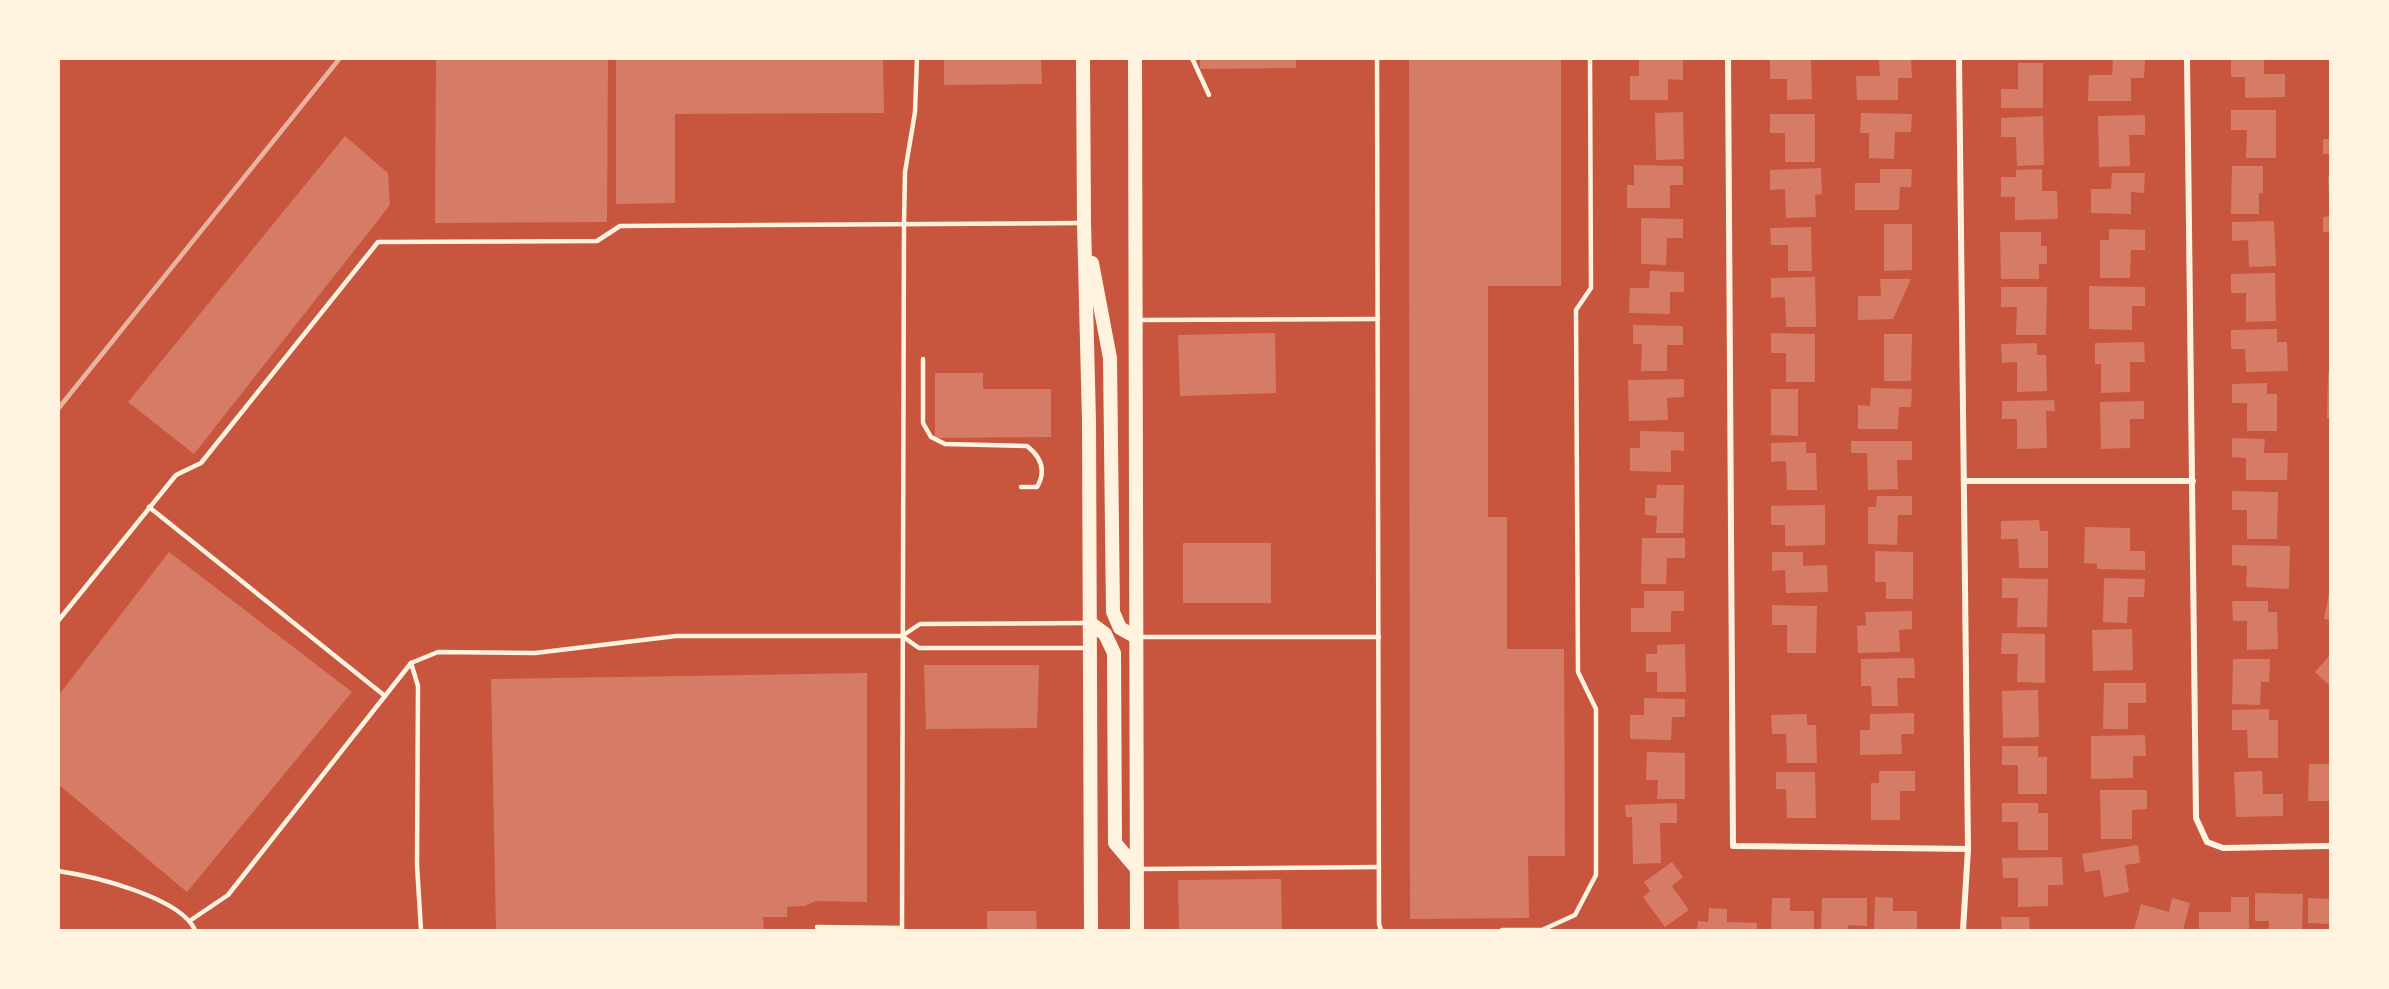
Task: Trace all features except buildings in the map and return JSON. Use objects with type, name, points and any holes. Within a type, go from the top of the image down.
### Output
[{"type":"main road","points":[[1083,58],[1089,421],[1091,930]]},
{"type":"main road","points":[[1135,58],[1137,930]]},
{"type":"main road","points":[[1084,223],[1110,358],[1113,612],[1120,628],[1136,637]]},
{"type":"main road","points":[[1090,623],[1106,634],[1113,653],[1115,843],[1137,868]]},
{"type":"street","points":[[1728,58],[1734,846],[1968,849]]},
{"type":"street","points":[[1959,58],[1968,849],[1963,930]]},
{"type":"street","points":[[2187,58],[2196,818],[2207,842],[2223,848],[2331,846]]},
{"type":"street","points":[[1964,481],[2193,481]]},
{"type":"lane","points":[[817,927],[902,929],[904,224],[905,172],[915,112],[917,58]]},
{"type":"lane","points":[[1192,58],[1209,95]]},
{"type":"lane","points":[[1377,58],[1379,924],[1382,930]]},
{"type":"lane","points":[[1502,930],[1542,930],[1575,915],[1596,875],[1596,709],[1578,672],[1576,310],[1590,288],[1590,58]]},
{"type":"lane","points":[[58,621],[176,475],[201,464],[378,242],[597,241],[620,226],[1084,223]]},
{"type":"lane","points":[[1136,320],[1378,319]]},
{"type":"lane","points":[[923,359],[923,423],[930,437],[945,444],[1027,446],[1041,461],[1043,471],[1037,486],[1021,486]]},
{"type":"lane","points":[[149,507],[385,696]]},
{"type":"lane","points":[[191,920],[228,895],[411,663],[438,652],[536,653],[676,636],[902,636],[920,624],[1090,623]]},
{"type":"lane","points":[[902,636],[919,648],[1090,648]]},
{"type":"lane","points":[[1136,637],[1379,637]]},
{"type":"lane","points":[[411,663],[418,686],[417,865],[421,930]]},
{"type":"lane","points":[[1137,868],[1379,867]]},
{"type":"lane","points":[[58,871],[92,877],[138,892],[191,920],[195,930]]},
{"type":"railway","points":[[58,409],[340,58]]}]
